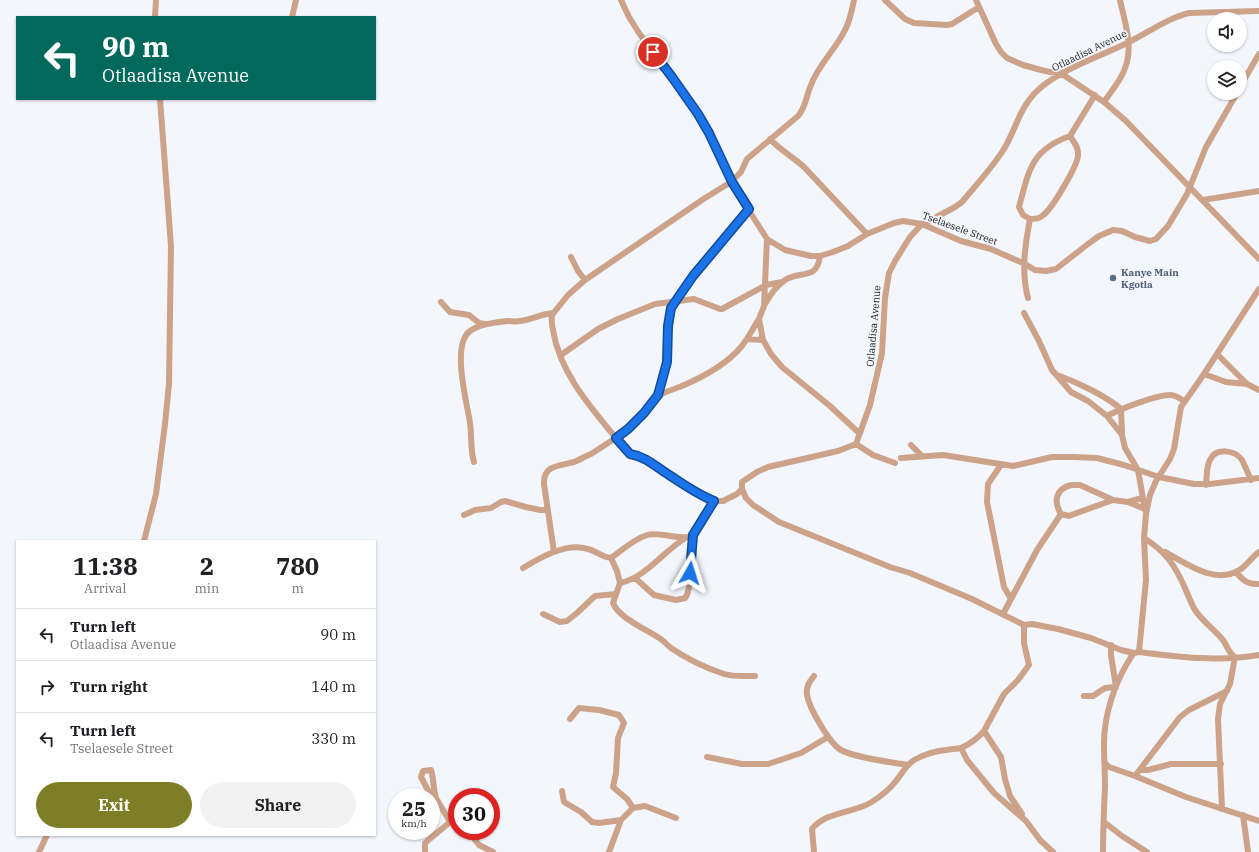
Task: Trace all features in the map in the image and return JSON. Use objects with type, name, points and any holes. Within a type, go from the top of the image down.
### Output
[{"type":"street","points":[[155,16],[156,0]]},
{"type":"street","points":[[292,16],[296,0]]},
{"type":"street","name":"Tselaesele Street","points":[[621,0],[639,33],[698,114],[709,133],[732,182],[767,239],[785,250],[811,256],[820,256],[833,252],[848,246],[867,234],[903,221],[922,224],[961,241],[991,249],[1035,270],[1046,271],[1056,269],[1099,236],[1113,230],[1122,231],[1134,237],[1150,241],[1156,239],[1168,226],[1190,188],[1209,142],[1233,100]]},
{"type":"street","points":[[742,489],[737,494],[723,501],[714,501],[704,497],[648,461],[637,455],[630,454],[583,397],[560,355],[555,341],[551,317],[568,295],[585,280],[705,198],[732,182],[741,172],[747,159],[803,111],[811,85],[846,28],[854,0]]},
{"type":"street","points":[[885,0],[905,19],[914,23],[952,24],[979,7]]},
{"type":"street","points":[[976,0],[996,44],[1007,58],[1023,65],[1062,74],[1104,102],[1126,121],[1259,258]]},
{"type":"street","points":[[1104,102],[1117,84],[1127,65],[1129,54],[1129,42],[1120,0]]},
{"type":"street","name":"Otlaadisa Avenue","points":[[856,444],[870,405],[882,353],[885,298],[889,273],[895,261],[910,237],[922,224],[962,202],[1003,150],[1023,107],[1035,93],[1046,83],[1062,74],[1129,42],[1172,19],[1189,13],[1259,11]]},
{"type":"street","points":[[1247,75],[1259,54]]},
{"type":"street","points":[[1070,136],[1078,150],[1077,161],[1051,206],[1043,216],[1030,219],[1023,215],[1019,207],[1033,163],[1039,154],[1047,147],[1058,140],[1070,136],[1095,95]]},
{"type":"street","points":[[144,540],[156,494],[163,447],[169,384],[171,246],[160,100]]},
{"type":"street","points":[[770,139],[804,167],[867,234]]},
{"type":"street","points":[[1203,200],[1259,191]]},
{"type":"street","points":[[554,552],[544,475],[552,468],[576,461],[616,438],[628,429],[644,413],[658,395],[667,362],[668,326],[671,308],[689,282],[749,209]]},
{"type":"street","points":[[1028,298],[1025,280],[1025,264],[1026,242],[1030,219]]},
{"type":"street","points":[[764,306],[767,239]]},
{"type":"street","points":[[658,395],[682,386],[709,373],[732,357],[747,339],[773,292],[786,279],[808,274],[815,270],[819,264],[820,256]]},
{"type":"street","points":[[571,257],[578,271],[585,280]]},
{"type":"street","points":[[560,355],[598,329],[655,304],[694,299],[720,310],[766,285],[782,282]]},
{"type":"street","points":[[1145,511],[1150,495],[1174,449],[1179,414],[1185,401],[1259,289]]},
{"type":"street","points":[[441,302],[450,312],[469,316],[479,323],[486,325]]},
{"type":"street","points":[[474,462],[471,452],[471,429],[461,362],[461,346],[465,335],[470,330],[486,325],[509,321],[521,321],[542,314],[553,313]]},
{"type":"street","points":[[1024,313],[1039,340],[1049,366],[1054,374],[1071,392],[1088,401],[1107,416],[1122,434]]},
{"type":"street","points":[[759,319],[763,340],[771,354],[782,367],[830,406],[859,434]]},
{"type":"street","points":[[747,339],[763,340]]},
{"type":"street","points":[[1217,354],[1247,384],[1259,390]]},
{"type":"street","points":[[1054,374],[1113,402],[1121,409]]},
{"type":"street","points":[[1204,374],[1226,382],[1247,384]]},
{"type":"street","points":[[1088,401],[1093,392]]},
{"type":"street","points":[[1107,416],[1121,409],[1147,400],[1168,395],[1172,395],[1185,401]]},
{"type":"street","points":[[1103,852],[1105,726],[1109,707],[1116,687],[1128,661],[1136,652],[1146,580],[1144,538],[1145,511],[1138,470],[1125,448],[1120,424],[1121,409]]},
{"type":"street","points":[[895,463],[873,455],[856,444],[838,451],[768,467],[742,482],[742,489],[746,498],[753,505],[779,522],[890,567],[910,573],[972,598],[1024,625],[1032,624],[1058,629],[1091,638],[1121,650],[1136,652],[1194,658],[1259,655]]},
{"type":"street","points":[[911,445],[922,456]]},
{"type":"street","points":[[1206,485],[1210,459],[1214,454],[1220,451],[1229,451],[1236,454],[1241,459],[1251,480]]},
{"type":"street","points":[[902,458],[952,456],[1013,466],[1052,457],[1097,458],[1176,482],[1206,485],[1259,478]]},
{"type":"street","points":[[1001,465],[988,484],[987,502],[1004,587],[1011,599]]},
{"type":"street","points":[[1113,500],[1069,516],[1060,514],[1056,507],[1056,498],[1066,486],[1080,485],[1113,500],[1128,502],[1145,511]]},
{"type":"street","points":[[1128,502],[1142,498]]},
{"type":"street","points":[[464,515],[476,510],[491,508],[505,500],[526,508],[548,510]]},
{"type":"street","points":[[635,578],[654,595],[672,600],[685,598],[689,587],[693,535],[714,501]]},
{"type":"street","points":[[1003,614],[1037,550],[1060,514]]},
{"type":"street","points":[[523,568],[545,555],[577,547],[586,548],[604,558],[611,558],[635,541],[648,534],[663,534],[687,538]]},
{"type":"street","points":[[620,583],[635,578],[676,544],[693,535]]},
{"type":"street","points":[[1144,538],[1162,551],[1209,574],[1227,574],[1236,572],[1259,552]]},
{"type":"street","points":[[1162,551],[1176,570],[1195,610],[1201,618],[1218,634],[1231,656],[1235,657]]},
{"type":"street","points":[[611,558],[617,571],[620,583],[613,603],[620,612],[648,632],[663,640],[670,648],[713,670],[737,676],[755,676]]},
{"type":"street","points":[[1236,572],[1249,584],[1259,584]]},
{"type":"street","points":[[543,614],[562,622],[567,621],[595,596],[616,594]]},
{"type":"street","points":[[814,852],[812,829],[816,824],[829,817],[856,810],[870,803],[890,788],[908,765],[914,760],[930,754],[960,748],[972,742],[984,731],[1004,694],[1018,680],[1028,665],[1024,643],[1024,625]]},
{"type":"street","points":[[1111,646],[1116,687]]},
{"type":"street","points":[[1222,809],[1218,719],[1219,710],[1230,684],[1235,657]]},
{"type":"street","points":[[814,676],[809,682],[808,696],[810,704],[828,737],[836,746],[842,751],[908,765]]},
{"type":"street","points":[[1084,696],[1093,696],[1105,688],[1116,687]]},
{"type":"street","points":[[1136,776],[1180,717],[1189,710],[1227,691]]},
{"type":"street","points":[[570,719],[579,708],[599,710],[619,715],[624,723],[618,738],[616,773],[612,787],[627,799],[633,808]]},
{"type":"street","points":[[984,731],[1001,756],[1010,796],[1040,840],[1053,852]]},
{"type":"street","points":[[707,757],[742,764],[768,764],[801,753],[828,737]]},
{"type":"street","points":[[960,748],[980,777],[994,793],[1026,821]]},
{"type":"street","points":[[1105,763],[1109,767],[1136,776],[1186,797],[1259,821]]},
{"type":"street","points":[[1140,770],[1148,770],[1170,764],[1221,764]]},
{"type":"street","points":[[562,792],[564,802],[581,812],[592,822],[600,823],[621,820]]},
{"type":"street","points":[[440,803],[448,814]]},
{"type":"street","points":[[609,852],[621,820],[633,808],[645,806],[676,818]]},
{"type":"street","points":[[1243,815],[1248,852]]},
{"type":"street","points":[[1104,822],[1147,852]]},
{"type":"street","points":[[425,852],[425,843],[448,826]]},
{"type":"street","points":[[39,852],[47,836]]},
{"type":"street","points":[[475,840],[482,852]]},
{"type":"street","points":[[479,845],[493,852]]},
{"type":"place","name":"Kanye Main Kgotla","points":[[1113,278]]},
{"type":"route","points":[[653,52],[698,114],[709,133],[732,182],[749,209],[693,276],[671,308],[668,326],[667,362],[658,395],[644,413],[628,429],[616,438],[630,454],[637,455],[648,461],[687,487],[714,501],[693,535],[690,573]]}]
